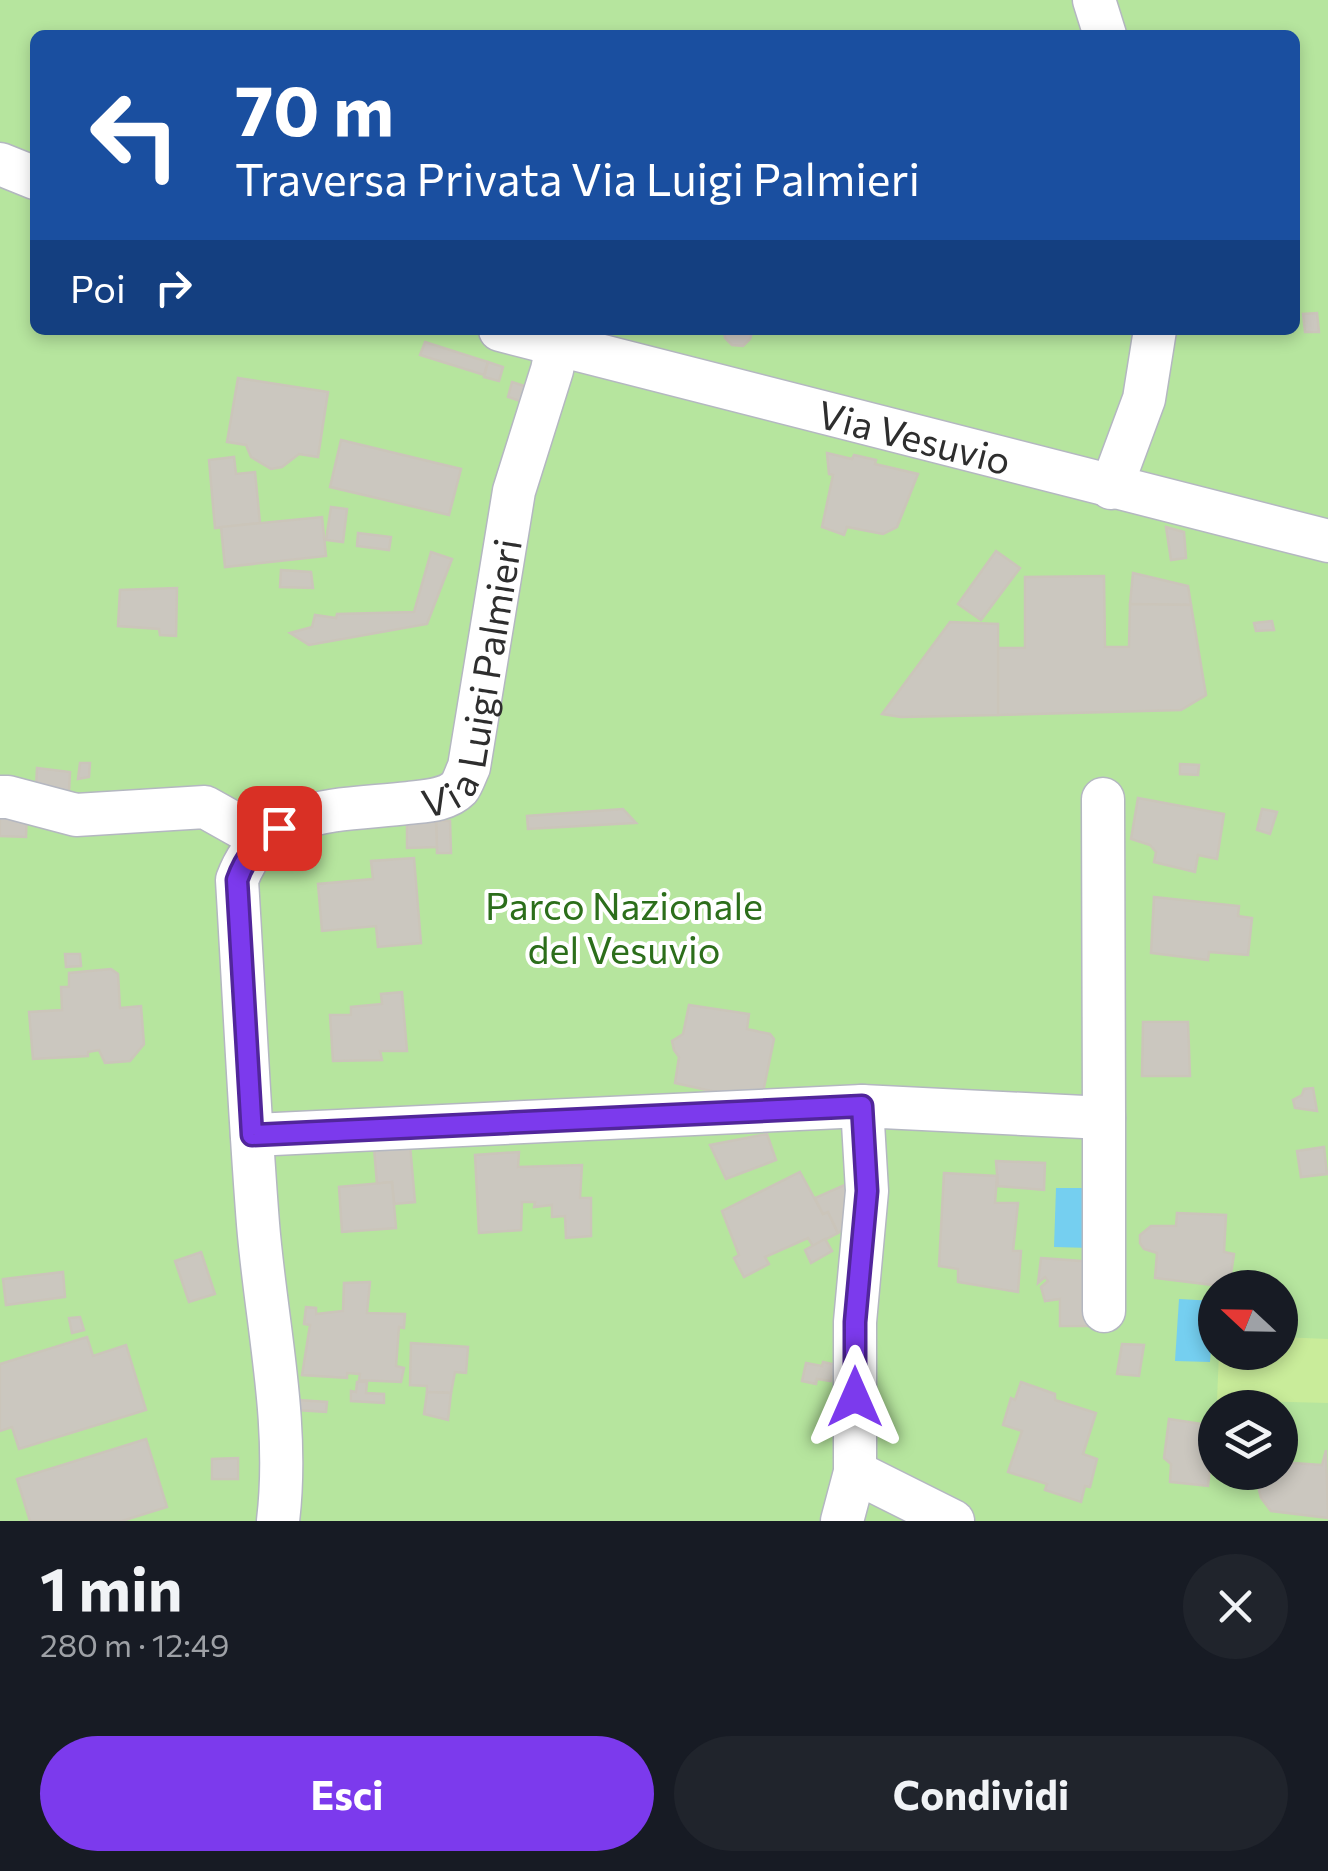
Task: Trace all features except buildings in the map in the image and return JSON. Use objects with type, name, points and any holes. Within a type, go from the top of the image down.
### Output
[{"type":"street","points":[[1094,0],[1103,30]]},
{"type":"street","points":[[0,164],[30,176]]},
{"type":"street","name":"Via Vesuvio","points":[[518,335],[1328,541]]},
{"type":"street","points":[[1111,488],[1144,399],[1154,335]]},
{"type":"street","name":"Via Luigi Palmieri","points":[[262,839],[296,816],[437,800],[460,788],[469,767],[514,491],[557,346]]},
{"type":"street","points":[[0,798],[76,814],[205,807],[262,839],[244,862],[237,880],[258,1227],[278,1391],[282,1486],[278,1521]]},
{"type":"street","points":[[1103,799],[1104,1311]]},
{"type":"street","points":[[252,1135],[862,1106],[1104,1118]]},
{"type":"street","points":[[842,1521],[855,1472],[855,1322],[867,1191],[862,1106]]},
{"type":"street","points":[[256,1521],[258,1467],[240,1268],[258,1227]]},
{"type":"street","points":[[855,1472],[953,1521]]},
{"type":"green space","name":"Parco Nazionale del Vesuvio","points":[[0,0],[1328,0],[1328,1521],[0,1521]]},
{"type":"green space","points":[[1298,1338],[1328,1339],[1328,1403],[1298,1402],[1298,1390],[1217,1390],[1218,1370],[1298,1370]]},
{"type":"water","points":[[1056,1188],[1092,1188],[1091,1248],[1054,1247]]},
{"type":"water","points":[[1179,1299],[1198,1300],[1198,1362],[1175,1361]]},
{"type":"route","points":[[279,828],[262,839],[244,862],[237,880],[252,1135],[862,1106],[867,1191],[855,1322],[855,1397]]}]
